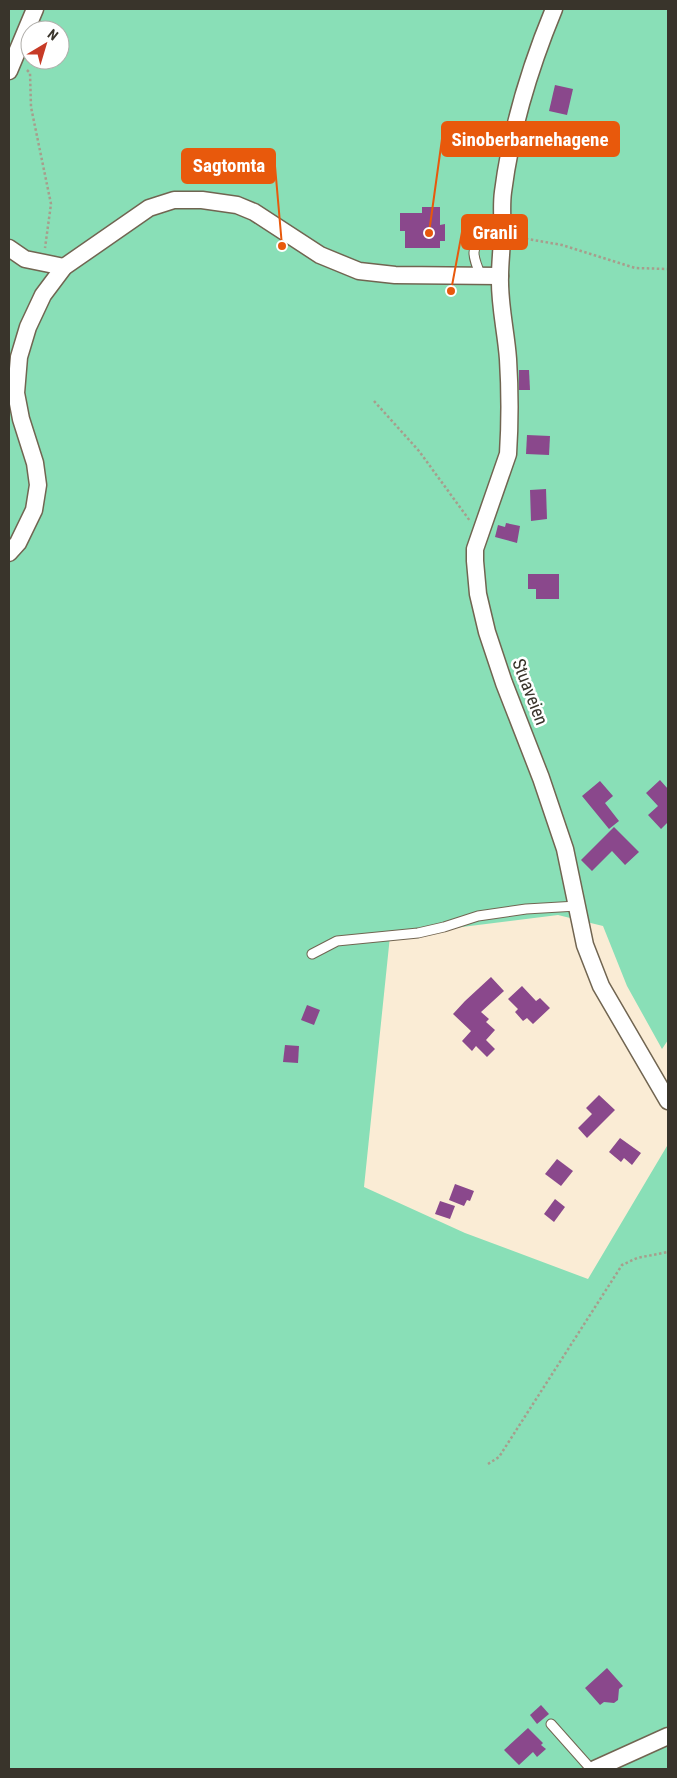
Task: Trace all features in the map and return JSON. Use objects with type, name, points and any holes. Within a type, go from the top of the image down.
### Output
[{"type":"street","points":[[12,64],[35,9]]},
{"type":"street","name":"Stuaveien","points":[[554,9],[542,36],[523,96],[502,194],[500,276],[508,358],[508,454],[475,549],[478,594],[487,632],[504,683],[542,778],[565,849],[585,945],[601,986],[668,1101]]},
{"type":"street","points":[[9,553],[18,543],[34,510],[38,485],[35,463],[21,419],[16,393],[19,357],[28,327],[43,294],[64,267],[148,208],[174,200],[202,200],[237,205],[254,212],[320,255],[360,271],[395,275],[500,276]]},
{"type":"street","points":[[9,248],[25,259],[64,267]]},
{"type":"street","points":[[593,1769],[668,1736]]},
{"type":"lane","points":[[481,276],[473,258],[476,242],[485,231],[495,231],[502,234]]},
{"type":"lane","points":[[312,954],[336,941],[418,933],[478,916],[526,909],[577,906]]},
{"type":"lane","points":[[551,1724],[593,1769]]},
{"type":"path","points":[[12,64],[30,73],[30,107],[51,204],[42,263]]},
{"type":"path","points":[[502,234],[562,245],[635,268],[668,269]]},
{"type":"path","points":[[374,401],[419,451],[480,534]]},
{"type":"path","points":[[488,1464],[499,1457],[622,1265],[637,1258],[668,1252]]},
{"type":"green space","points":[[9,9],[668,9],[668,1040],[662,1049],[627,986],[603,926],[558,915],[390,936],[364,1187],[465,1233],[588,1279],[668,1147],[668,1769],[9,1769]]},
{"type":"building","points":[[555,85],[573,89],[567,115],[549,111]]},
{"type":"building","points":[[422,207],[440,207],[440,225],[445,224],[445,241],[440,241],[440,248],[405,248],[405,231],[400,231],[400,213],[422,213]]},
{"type":"building","points":[[519,370],[529,370],[530,390],[519,390]]},
{"type":"building","points":[[527,435],[550,436],[549,455],[526,454]]},
{"type":"building","points":[[546,489],[547,519],[531,521],[530,490]]},
{"type":"building","points":[[506,523],[520,526],[517,543],[495,537],[498,525],[505,527]]},
{"type":"building","points":[[528,574],[559,574],[559,599],[536,599],[536,589],[528,589]]},
{"type":"building","points":[[660,780],[668,789],[668,822],[661,829],[648,815],[658,806],[646,793]]},
{"type":"building","points":[[600,781],[613,796],[605,803],[619,821],[609,829],[582,796]]},
{"type":"building","points":[[614,827],[639,852],[625,865],[612,851],[592,871],[581,860]]},
{"type":"building","points":[[491,977],[504,991],[481,1012],[489,1019],[486,1022],[495,1030],[486,1040],[495,1049],[487,1057],[476,1046],[472,1051],[462,1041],[471,1031],[453,1014]]},
{"type":"building","points":[[522,986],[536,1001],[540,998],[550,1008],[533,1024],[527,1018],[523,1021],[515,1012],[518,1009],[508,999]]},
{"type":"building","points":[[307,1005],[320,1010],[314,1025],[301,1020]]},
{"type":"building","points":[[285,1045],[299,1046],[298,1063],[283,1062]]},
{"type":"building","points":[[599,1095],[615,1110],[587,1138],[578,1128],[592,1114],[586,1108]]},
{"type":"building","points":[[620,1138],[641,1153],[632,1165],[624,1158],[621,1162],[609,1152]]},
{"type":"building","points":[[557,1159],[573,1171],[561,1186],[545,1174]]},
{"type":"building","points":[[455,1184],[474,1191],[470,1201],[467,1200],[464,1206],[449,1200]]},
{"type":"building","points":[[555,1199],[565,1207],[554,1222],[544,1214]]},
{"type":"building","points":[[440,1201],[455,1206],[450,1219],[435,1214]]},
{"type":"building","points":[[607,1668],[623,1686],[619,1689],[618,1700],[614,1703],[604,1702],[600,1705],[585,1688]]},
{"type":"building","points":[[541,1705],[549,1714],[537,1724],[530,1715]]},
{"type":"building","points":[[528,1728],[543,1743],[541,1745],[546,1749],[537,1757],[533,1752],[519,1765],[504,1750]]},
{"type":"place","name":"Sinoberbarnehagene","points":[[429,233]]},
{"type":"place","name":"Sagtomta","points":[[282,246]]},
{"type":"place","name":"Granli","points":[[451,291]]}]
